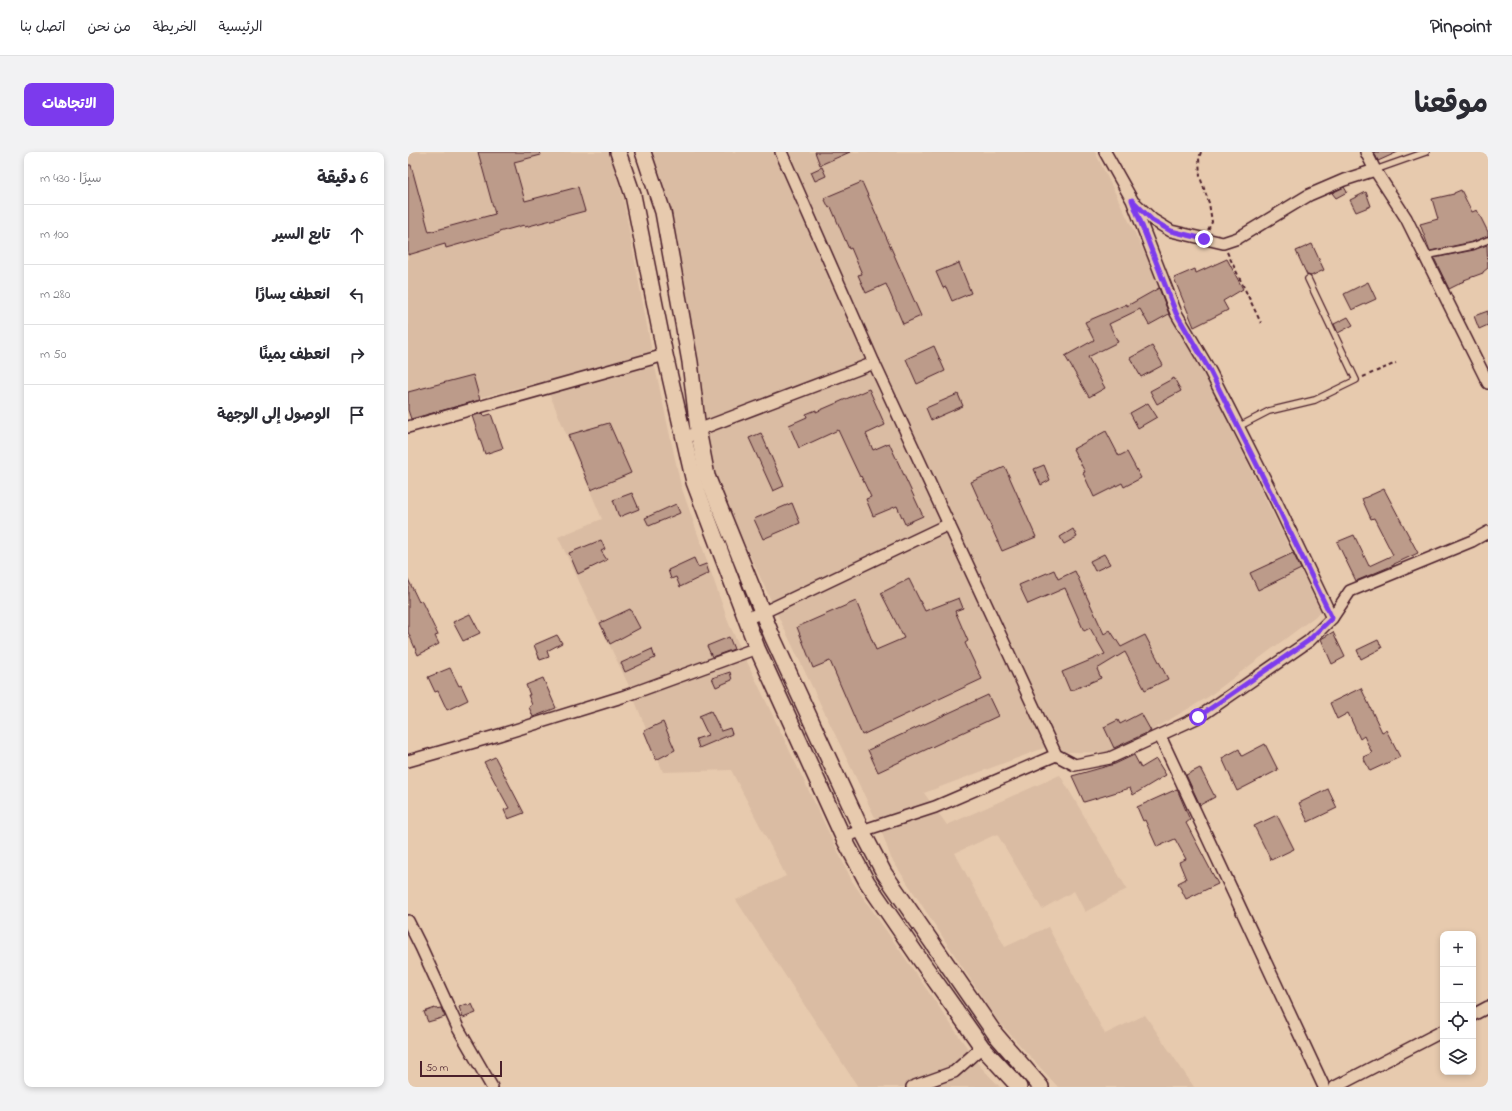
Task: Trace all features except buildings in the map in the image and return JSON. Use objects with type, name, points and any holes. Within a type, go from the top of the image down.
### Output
[{"type":"main road","points":[[618,152],[633,195],[694,482],[757,648],[843,837],[867,882],[982,1047],[1019,1087]]},
{"type":"main road","points":[[644,152],[663,212],[690,362],[698,430],[707,476],[764,612],[772,636],[862,831],[884,873],[996,1035],[1040,1087]]},
{"type":"main road","points":[[867,882],[884,873]]},
{"type":"main road","points":[[982,1047],[996,1035]]},
{"type":"street","points":[[781,152],[874,363],[1056,755],[1075,765],[1110,758],[1160,736],[1205,713],[1308,641],[1332,618],[1350,591],[1472,541],[1488,532]]},
{"type":"street","points":[[1106,152],[1132,200],[1176,313],[1210,371],[1332,618]]},
{"type":"street","points":[[1366,152],[1375,170],[1406,218],[1488,383]]},
{"type":"street","points":[[1132,200],[1152,220],[1171,231],[1224,243],[1238,238],[1308,195],[1344,180],[1375,170]]},
{"type":"street","points":[[408,427],[666,355]]},
{"type":"street","points":[[685,440],[698,430],[874,363]]},
{"type":"street","points":[[746,618],[764,612],[949,524]]},
{"type":"street","points":[[408,761],[499,735],[625,696],[757,648]]},
{"type":"street","points":[[1160,736],[1324,1087]]},
{"type":"street","points":[[843,837],[935,806],[1056,755]]},
{"type":"street","points":[[408,921],[422,947],[458,1028],[492,1087]]},
{"type":"street","points":[[1476,1013],[1488,1007]]},
{"type":"street","points":[[1338,1086],[1440,1033]]},
{"type":"street","points":[[912,1087],[954,1072],[982,1047]]},
{"type":"lane","points":[[1375,170],[1426,152]]},
{"type":"lane","points":[[1425,256],[1473,246],[1488,240]]},
{"type":"lane","points":[[1238,427],[1269,411],[1315,400],[1356,380],[1308,280]]},
{"type":"path","points":[[1201,152],[1199,158],[1200,177],[1209,203],[1212,222],[1204,239]]},
{"type":"path","points":[[1224,243],[1261,323]]},
{"type":"path","points":[[1356,380],[1396,363]]},
{"type":"shaded area","points":[[408,152],[609,152],[623,197],[653,358],[681,486],[729,624],[852,881],[979,1065],[1000,1087],[858,1087],[736,900],[786,876],[731,770],[663,772],[629,686],[558,537],[602,519],[544,381],[408,416]]},
{"type":"shaded area","points":[[642,152],[1095,152],[1321,612],[1208,697],[1113,753],[1067,752],[1044,748],[924,793],[947,825],[1060,775],[1127,889],[1085,912],[1074,891],[1042,909],[997,834],[955,853],[1005,947],[1048,927],[1105,1034],[1145,1015],[1194,1087],[1058,1087],[997,1020],[891,858],[881,830],[713,476]]},
{"type":"route","points":[[1198,717],[1308,641],[1332,618],[1210,371],[1176,313],[1132,200],[1152,220],[1171,231],[1204,239]]}]
